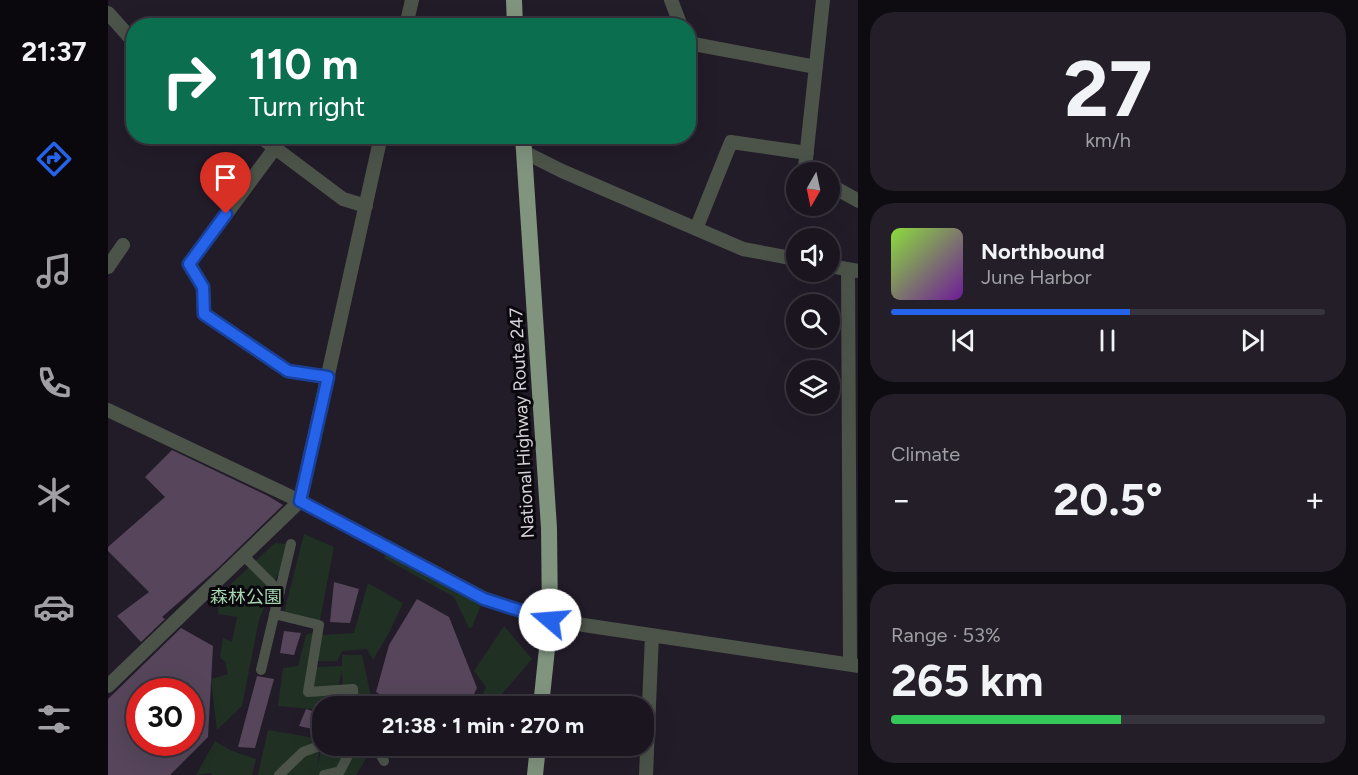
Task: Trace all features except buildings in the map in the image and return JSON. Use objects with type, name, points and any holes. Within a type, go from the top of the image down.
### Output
[{"type":"highway","points":[[514,0],[515,18]]},
{"type":"highway","name":"National Highway Route 247","points":[[523,144],[546,466],[550,620],[542,696]]},
{"type":"highway","points":[[535,775],[536,756]]},
{"type":"street","points":[[408,18],[412,0]]},
{"type":"street","points":[[671,0],[678,18]]},
{"type":"street","points":[[806,162],[823,0]]},
{"type":"street","points":[[108,13],[126,33]]},
{"type":"street","points":[[696,44],[816,67]]},
{"type":"street","points":[[696,229],[731,142],[807,153]]},
{"type":"street","points":[[270,144],[343,199],[366,206]]},
{"type":"street","points":[[108,686],[300,501],[379,144]]},
{"type":"street","points":[[523,144],[562,171],[743,249],[786,258]]},
{"type":"street","points":[[275,148],[189,264],[203,287],[204,314],[288,371],[328,377]]},
{"type":"street","points":[[840,191],[858,201]]},
{"type":"street","points":[[108,267],[123,245]]},
{"type":"street","points":[[108,410],[300,501],[484,599],[550,620],[854,665],[853,270]]},
{"type":"street","points":[[261,670],[291,544]]},
{"type":"street","points":[[246,558],[280,592]]},
{"type":"street","points":[[274,614],[319,625],[308,692],[353,689],[353,696]]},
{"type":"street","points":[[646,775],[652,635]]},
{"type":"street","points":[[279,775],[303,752],[312,749]]},
{"type":"street","points":[[324,775],[340,771],[348,756]]},
{"type":"street","points":[[381,756],[384,761]]},
{"type":"green space","name":"森林公園","points":[[304,534],[334,547],[319,625],[283,617]]},
{"type":"green space","points":[[275,543],[295,545],[287,574],[277,575],[259,620],[242,706],[217,730],[211,679],[228,674],[225,661],[220,658],[223,638],[232,642],[237,617],[218,614],[219,595]]},
{"type":"green space","points":[[386,554],[462,592],[481,605],[472,627],[469,628],[454,597],[384,558]]},
{"type":"green space","name":"森林公園","points":[[368,583],[403,603],[373,660],[367,649],[342,651],[337,661],[318,661],[321,635],[354,633]]},
{"type":"green space","points":[[504,626],[532,659],[501,696],[482,696],[486,687],[474,671]]},
{"type":"green space","points":[[317,631],[317,667],[342,666],[342,655],[362,655],[371,696],[343,696],[342,670],[336,696],[312,696],[312,709],[278,706],[283,668],[298,666],[306,635]]},
{"type":"green space","points":[[268,730],[312,737],[312,756],[319,756],[317,768],[320,756],[368,756],[356,775],[258,775]]},
{"type":"green space","points":[[215,741],[230,750],[256,759],[252,775],[212,775],[211,773],[196,775]]},
{"type":"route","points":[[226,214],[189,264],[203,287],[204,314],[288,371],[328,377],[300,501],[484,599],[550,620]]}]
